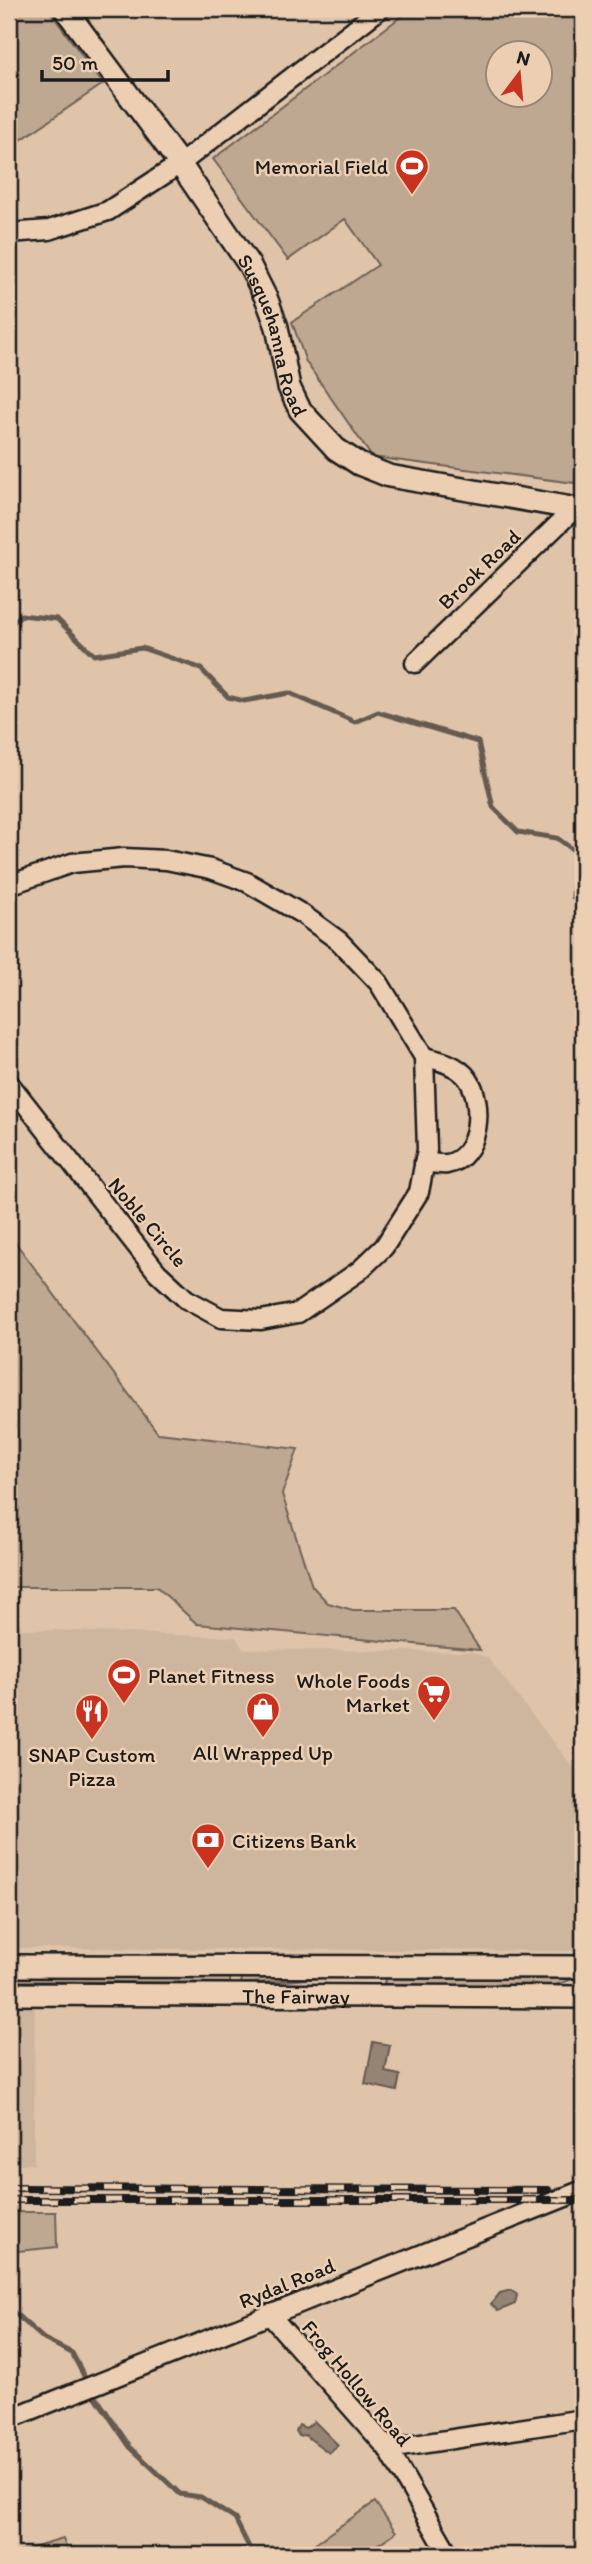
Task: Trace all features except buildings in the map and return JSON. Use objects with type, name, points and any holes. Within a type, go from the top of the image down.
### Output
[{"type":"main road","name":"Susquehanna Road","points":[[65,9],[180,164],[250,266],[267,300],[289,387],[300,410],[336,449],[359,464],[389,476],[579,509]]},
{"type":"main road","name":"The Fairway","points":[[9,1966],[583,1968]]},
{"type":"main road","name":"The Fairway","points":[[9,1994],[583,1997]]},
{"type":"street","points":[[9,233],[49,230],[108,211],[180,164],[380,9]]},
{"type":"street","name":"Brook Road","points":[[415,663],[579,509]]},
{"type":"street","name":"Noble Circle","points":[[9,885],[72,863],[124,858],[166,860],[211,869],[247,882],[302,914],[339,942],[379,983],[424,1057],[427,1101],[424,1162],[419,1192],[384,1247],[359,1271],[298,1313],[261,1320],[220,1318],[186,1299],[157,1272],[9,1083]]},
{"type":"street","points":[[424,1057],[446,1062],[467,1078],[478,1105],[475,1132],[465,1154],[448,1164],[424,1162]]},
{"type":"street","name":"Rydal Road","points":[[9,2419],[583,2190]]},
{"type":"street","name":"Frog Hollow Road","points":[[270,2314],[388,2449],[449,2555]]},
{"type":"street","points":[[388,2449],[583,2419]]},
{"type":"shaded area","points":[[9,9],[48,9],[103,84],[9,148]]},
{"type":"shaded area","name":"Memorial Field","points":[[411,9],[583,9],[583,484],[372,457],[306,362],[292,322],[378,265],[345,219],[288,260],[213,159]]},
{"type":"shaded area","points":[[9,1234],[158,1433],[298,1449],[282,1494],[312,1586],[328,1603],[353,1610],[454,1610],[480,1650],[197,1624],[157,1587],[9,1587]]},
{"type":"shaded area","points":[[9,1623],[20,1623],[21,1629],[236,1637],[243,1649],[471,1652],[488,1658],[583,1780],[583,1951],[9,1948]]},
{"type":"shaded area","points":[[230,1971],[230,1983],[19,1981],[21,1976]]},
{"type":"shaded area","points":[[346,1971],[346,1977],[241,1983],[243,1974]]},
{"type":"shaded area","points":[[447,1971],[583,1972],[583,1979],[573,1979],[553,1986],[387,1985],[384,1982],[387,1978],[430,1979]]},
{"type":"shaded area","points":[[9,1999],[35,1999],[34,2164],[9,2164]]},
{"type":"shaded area","points":[[373,2042],[390,2045],[385,2072],[400,2075],[397,2091],[365,2084]]},
{"type":"shaded area","points":[[9,2212],[56,2212],[57,2247],[9,2252]]},
{"type":"shaded area","points":[[511,2290],[517,2295],[515,2304],[498,2311],[491,2304],[500,2293]]},
{"type":"shaded area","points":[[314,2421],[338,2445],[329,2453],[305,2435],[299,2436],[296,2431],[299,2425],[306,2428]]},
{"type":"shaded area","points":[[375,2502],[396,2532],[362,2555],[298,2555]]},
{"type":"shaded area","points":[[63,2539],[69,2555],[9,2555]]},
{"type":"waterway","points":[[9,626],[21,615],[57,619],[94,655],[142,648],[200,668],[228,697],[244,701],[289,693],[355,722],[378,712],[478,742],[493,807],[518,832],[557,838],[579,854],[573,897],[583,897]]},
{"type":"waterway","points":[[9,2308],[44,2339],[72,2353],[84,2376]]},
{"type":"waterway","points":[[96,2397],[130,2447],[180,2494],[201,2497],[235,2519],[253,2555]]},
{"type":"railway","points":[[9,2188],[548,2190]]},
{"type":"railway","points":[[9,2200],[583,2200]]},
{"type":"place","name":"Memorial Field","points":[[412,196]]},
{"type":"place","name":"Planet Fitness","points":[[124,1705]]},
{"type":"place","name":"Whole Foods Market","points":[[434,1722]]},
{"type":"place","name":"All Wrapped Up","points":[[263,1739]]},
{"type":"place","name":"SNAP Custom Pizza","points":[[92,1741]]},
{"type":"place","name":"Citizens Bank","points":[[208,1870]]}]
